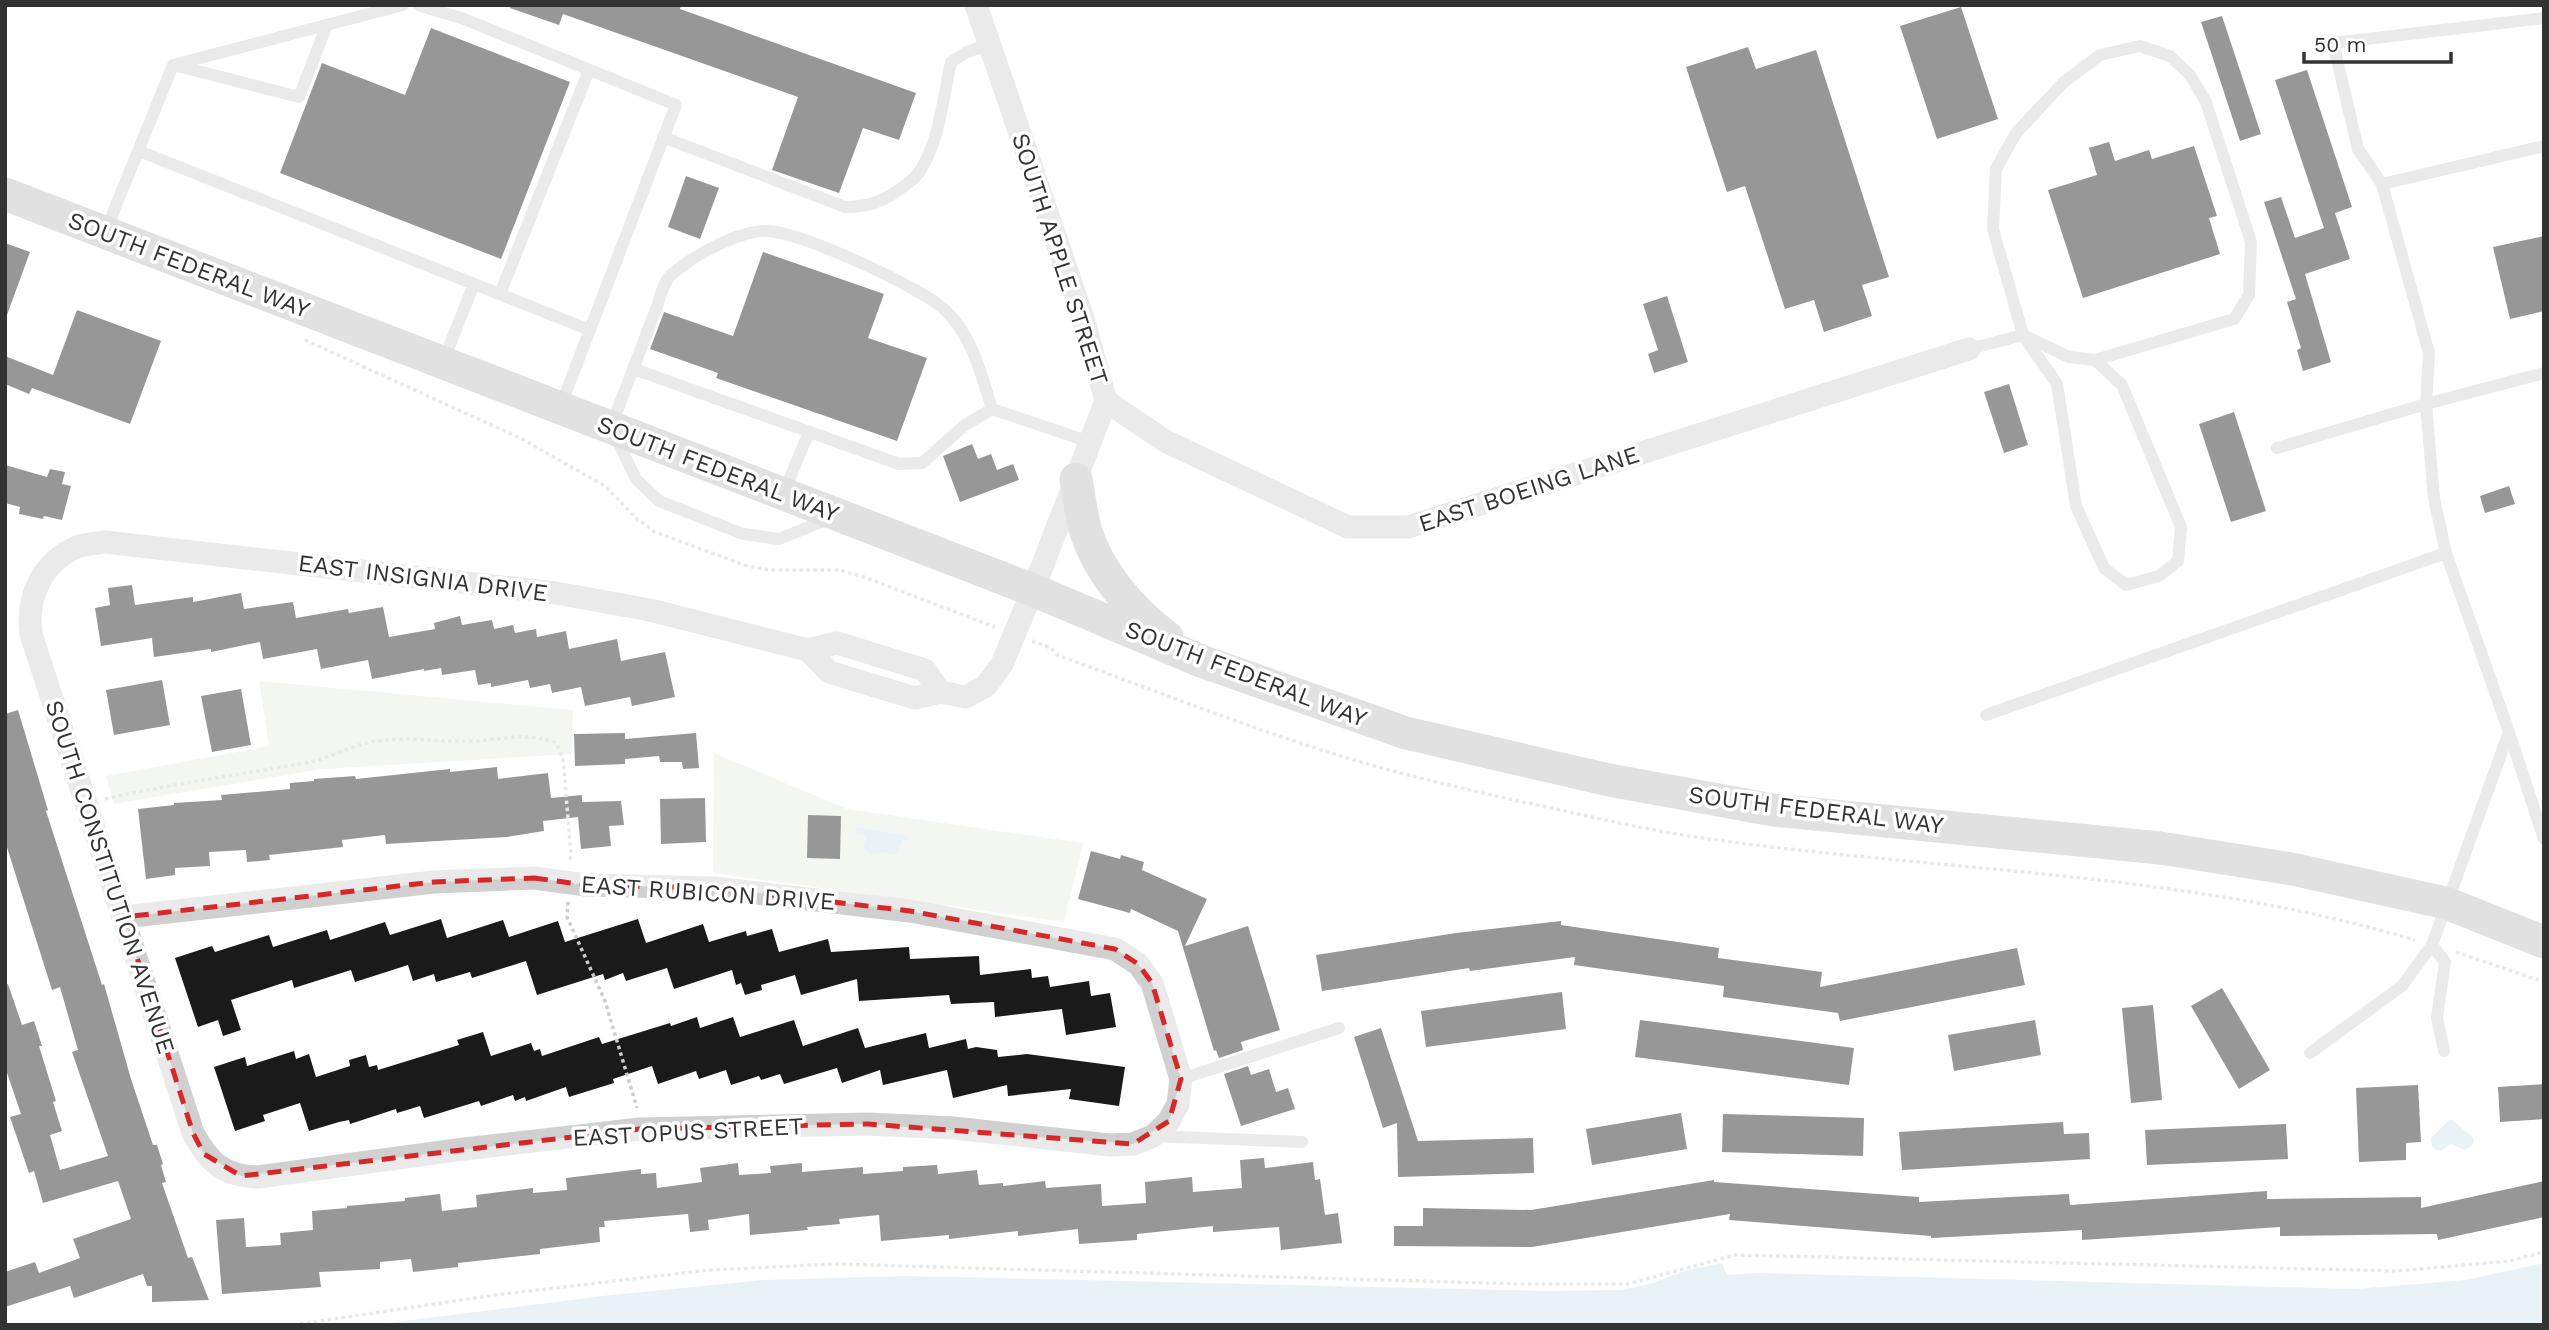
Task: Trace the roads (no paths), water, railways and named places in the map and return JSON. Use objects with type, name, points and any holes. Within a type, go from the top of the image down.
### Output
[{"type":"main road","name":"SOUTH FEDERAL WAY","points":[[5,194],[1033,590],[1200,662],[1406,733],[1609,780],[1773,810],[2160,848],[2292,869],[2446,903],[2544,942]]},
{"type":"main road","points":[[1076,478],[1086,532],[1114,584],[1146,622],[1200,662]]},
{"type":"street","name":"SOUTH APPLE STREET","points":[[976,5],[1082,315],[1106,401],[1033,590]]},
{"type":"street","name":"EAST BOEING LANE","points":[[1106,401],[1165,441],[1348,527],[1408,527],[1969,349]]},
{"type":"street","name":"EAST INSIGNIA DRIVE","points":[[43,573],[59,557],[79,546],[105,541],[556,593],[650,610],[808,650],[837,643],[925,670],[940,692],[966,697],[986,686],[1002,664],[1033,590]]},
{"type":"street","name":"SOUTH CONSTITUTION AVENUE","points":[[43,573],[29,614],[31,634],[193,1133],[204,1154],[225,1171]]},
{"type":"street","name":"EAST RUBICON DRIVE","points":[[124,917],[434,882],[534,878],[586,885],[714,888],[910,911],[1115,949],[1138,964],[1152,984],[1181,1079],[1178,1104],[1169,1121],[1153,1136]]},
{"type":"street","name":"EAST OPUS STREET","points":[[225,1171],[258,1177],[640,1129],[868,1124],[954,1128],[1110,1145],[1133,1144],[1153,1136]]},
{"type":"lane","points":[[173,65],[403,5]]},
{"type":"lane","points":[[418,5],[464,19],[676,105],[560,408]]},
{"type":"lane","points":[[464,19],[470,5]]},
{"type":"lane","points":[[2544,18],[2333,43],[2358,149],[2382,184],[2429,353],[2426,404],[2434,498],[2446,553],[2544,839]]},
{"type":"lane","points":[[173,65],[299,97],[327,25]]},
{"type":"lane","points":[[663,137],[845,207],[863,207],[884,199],[919,173],[937,129],[951,62],[967,52],[990,44]]},
{"type":"lane","points":[[1969,349],[2023,335],[2069,356],[2095,360],[2234,319],[2249,295],[2251,242],[2206,102],[2190,75],[2170,56],[2140,46],[2100,55],[2064,82],[2016,133],[1996,169],[1993,229],[2023,335],[2057,384],[2076,506],[2104,568],[2126,585],[2159,576],[2178,561],[2181,527],[2122,386],[2095,360]]},
{"type":"lane","points":[[105,233],[173,65]]},
{"type":"lane","points":[[500,294],[589,70]]},
{"type":"lane","points":[[2382,184],[2544,146]]},
{"type":"lane","points":[[139,151],[590,330]]},
{"type":"lane","points":[[839,515],[779,539],[743,534],[659,501],[636,479],[611,428],[669,277],[705,253],[744,233],[768,230],[815,243],[903,284],[944,309],[967,338],[977,360],[992,409]]},
{"type":"lane","points":[[443,363],[474,284]]},
{"type":"lane","points":[[634,369],[899,464],[922,463],[965,425],[992,409],[1090,442]]},
{"type":"lane","points":[[2277,448],[2544,373]]},
{"type":"lane","points":[[783,494],[809,432]]},
{"type":"lane","points":[[1986,715],[2446,553]]},
{"type":"lane","points":[[2310,1053],[2402,986],[2432,945],[2509,732]]},
{"type":"lane","points":[[2432,945],[2445,962],[2437,1018],[2444,1051]]},
{"type":"lane","points":[[1181,1079],[1339,1028]]},
{"type":"lane","points":[[1153,1136],[1302,1142]]},
{"type":"water","points":[[857,827],[909,836],[908,841],[902,840],[898,852],[892,855],[883,852],[870,855],[863,847],[866,839],[864,835],[856,833]]},
{"type":"water","points":[[2452,1120],[2472,1136],[2474,1142],[2465,1150],[2451,1144],[2440,1151],[2435,1149],[2431,1138]]},
{"type":"water","points":[[1722,1263],[1727,1275],[1759,1273],[2356,1289],[2465,1280],[2544,1263],[2544,1325],[371,1325],[611,1295],[764,1280],[906,1276],[1548,1291],[1622,1290],[1650,1284],[1687,1270]]}]
